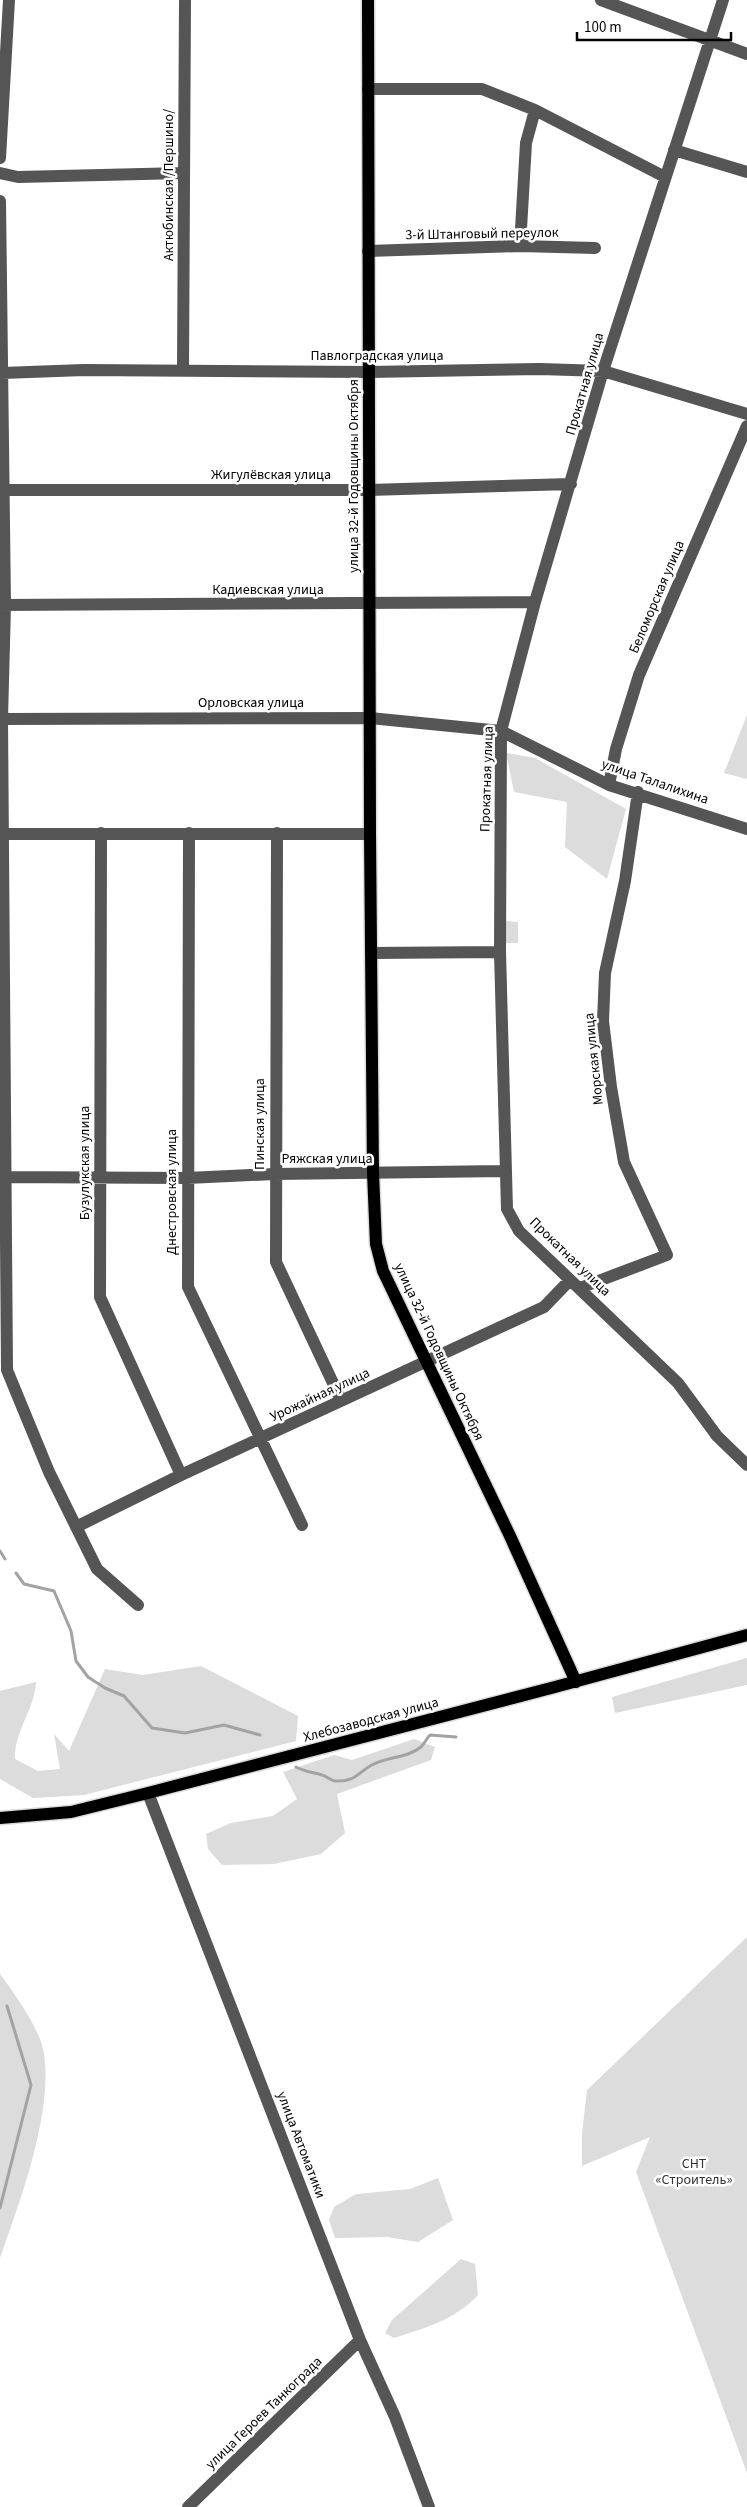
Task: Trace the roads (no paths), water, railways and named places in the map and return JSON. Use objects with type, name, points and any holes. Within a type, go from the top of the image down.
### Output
[{"type":"main road","name":"улица 32-й Годовщины Октября","points":[[368,0],[370,834],[373,1174],[376,1244],[382,1271],[427,1362],[576,1682]]},
{"type":"main road","name":"Хлебозаводская улица","points":[[0,1818],[71,1812],[576,1682],[747,1635]]},
{"type":"street","points":[[0,158],[9,0]]},
{"type":"street","name":"Актюбинская /Першино/","points":[[184,370],[185,0]]},
{"type":"street","points":[[601,0],[747,54]]},
{"type":"street","name":"Прокатная улица","points":[[723,0],[603,371],[572,484],[535,602],[501,731],[500,952],[506,1209],[519,1231],[678,1383],[717,1436],[747,1465]]},
{"type":"street","points":[[368,89],[482,90],[535,110],[665,177]]},
{"type":"street","points":[[520,246],[526,143],[535,110]]},
{"type":"street","points":[[674,150],[747,172]]},
{"type":"street","points":[[0,173],[18,176],[184,173]]},
{"type":"street","points":[[0,202],[2,373],[1,719],[4,834],[2,852],[2,1076],[7,1370],[76,1528],[97,1569],[138,1605]]},
{"type":"street","name":"3-й Штанговый переулок","points":[[368,251],[520,246],[596,248]]},
{"type":"street","name":"Павлоградская улица","points":[[2,373],[184,370],[369,372],[540,369],[603,371],[747,414]]},
{"type":"street","name":"Беломорская улица","points":[[609,785],[616,749],[639,675],[747,426]]},
{"type":"street","name":"Жигулёвская улица","points":[[1,490],[369,490],[572,484]]},
{"type":"street","name":"Кадиевская улица","points":[[2,605],[535,602]]},
{"type":"street","name":"Орловская улица","points":[[1,719],[370,718],[501,731]]},
{"type":"street","name":"улица Талалихина","points":[[501,731],[609,785],[638,792],[747,829]]},
{"type":"street","name":"Морская улица","points":[[580,1288],[667,1255],[624,1162],[610,1088],[603,1021],[606,973],[625,881],[638,792]]},
{"type":"street","name":"Бузулукская улица","points":[[101,833],[100,1297],[181,1476]]},
{"type":"street","name":"Днестровская улица","points":[[189,833],[188,1287],[302,1525]]},
{"type":"street","name":"Пинская улица","points":[[277,833],[276,1262],[341,1400]]},
{"type":"street","points":[[4,834],[370,834]]},
{"type":"street","points":[[371,953],[500,952]]},
{"type":"street","name":"Ряжская улица","points":[[3,1176],[187,1178],[275,1174],[504,1171]]},
{"type":"street","name":"Урожайная улица","points":[[76,1528],[341,1400],[544,1308],[570,1280]]},
{"type":"street","name":"улица Автоматики","points":[[148,1793],[360,2340],[396,2417],[429,2507]]},
{"type":"street","name":"улица Героев Танкограда","points":[[188,2507],[360,2340]]},
{"type":"waterway","points":[[0,1551],[5,1559]]},
{"type":"waterway","points":[[16,1573],[24,1584],[54,1591],[71,1631],[76,1661],[88,1677],[105,1688],[124,1696],[152,1728],[185,1733],[224,1725],[260,1735]]},
{"type":"waterway","points":[[296,1767],[334,1781],[342,1781],[355,1777],[370,1766],[383,1760],[415,1751],[421,1747],[430,1735],[456,1737]]},
{"type":"waterway","points":[[0,2208],[31,2085],[7,2006]]},
{"type":"park label","name":"СНТ «Строитель»","points":[[694,2172]]}]
